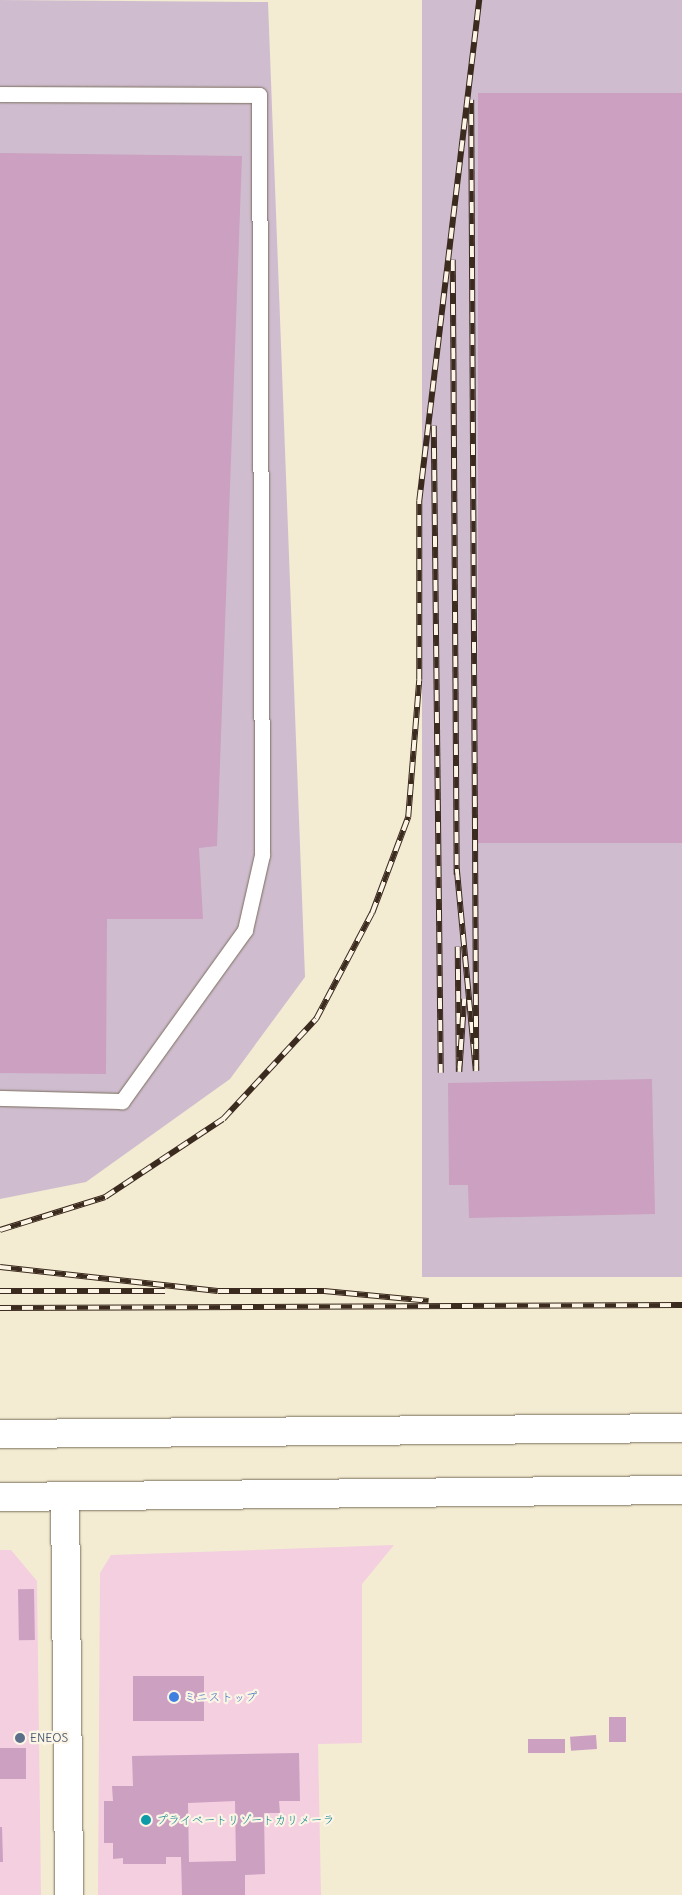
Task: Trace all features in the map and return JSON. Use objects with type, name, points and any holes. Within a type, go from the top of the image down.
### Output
[{"type":"street","points":[[0,1434],[682,1428]]},
{"type":"street","points":[[0,1497],[682,1490]]},
{"type":"street","points":[[65,1496],[69,1895]]},
{"type":"lane","points":[[0,94],[259,95],[262,845],[245,930],[122,1101],[0,1098]]},
{"type":"shaded area","points":[[0,0],[268,2],[305,977],[230,1079],[86,1182],[0,1199]]},
{"type":"shaded area","points":[[422,0],[682,0],[682,1277],[422,1277]]},
{"type":"shaded area","points":[[394,1545],[362,1584],[362,1743],[318,1744],[321,1895],[98,1895],[100,1573],[111,1555]]},
{"type":"shaded area","name":"ENEOS","points":[[0,1550],[11,1550],[37,1581],[41,1895],[0,1895]]},
{"type":"building","points":[[478,93],[682,93],[682,843],[478,843]]},
{"type":"building","points":[[0,153],[242,156],[217,846],[199,848],[203,919],[107,919],[106,1074],[0,1073]]},
{"type":"building","points":[[652,1079],[655,1214],[469,1218],[468,1185],[449,1185],[448,1083]]},
{"type":"building","points":[[18,1589],[34,1589],[35,1640],[19,1640]]},
{"type":"building","points":[[133,1676],[204,1676],[204,1721],[133,1721]]},
{"type":"building","points":[[609,1717],[626,1717],[626,1742],[609,1742]]},
{"type":"building","points":[[596,1735],[597,1749],[571,1751],[570,1737]]},
{"type":"building","points":[[528,1739],[565,1739],[565,1753],[528,1753]]},
{"type":"building","points":[[0,1748],[26,1748],[26,1779],[0,1779]]},
{"type":"building","name":"プライベートリゾートカリメーラ","points":[[299,1753],[300,1801],[279,1801],[280,1813],[264,1813],[265,1874],[245,1875],[245,1895],[182,1895],[181,1857],[166,1857],[166,1864],[123,1864],[123,1858],[113,1859],[113,1843],[104,1843],[104,1801],[113,1801],[112,1786],[133,1786],[132,1756]],"holes":[[[235,1801],[236,1861],[189,1862],[188,1803]]]},
{"type":"building","points":[[0,1827],[2,1827],[3,1862],[0,1862]]},
{"type":"railway","points":[[0,1230],[105,1197],[223,1119],[316,1019],[372,913],[408,817],[419,680],[419,501],[479,0]]},
{"type":"railway","points":[[457,869],[476,1071],[471,100]]},
{"type":"railway","points":[[453,260],[457,875]]},
{"type":"railway","points":[[434,426],[441,1073]]},
{"type":"railway","points":[[458,947],[459,1072],[464,999]]},
{"type":"railway","points":[[0,1267],[218,1291],[324,1291],[429,1301]]},
{"type":"railway","points":[[0,1291],[165,1291]]},
{"type":"railway","points":[[0,1308],[682,1305]]},
{"type":"place","name":"ミニストップ","points":[[174,1697]]},
{"type":"place","name":"ENEOS","points":[[20,1738]]},
{"type":"place","name":"プライベートリゾートカリメーラ","points":[[146,1820]]}]
